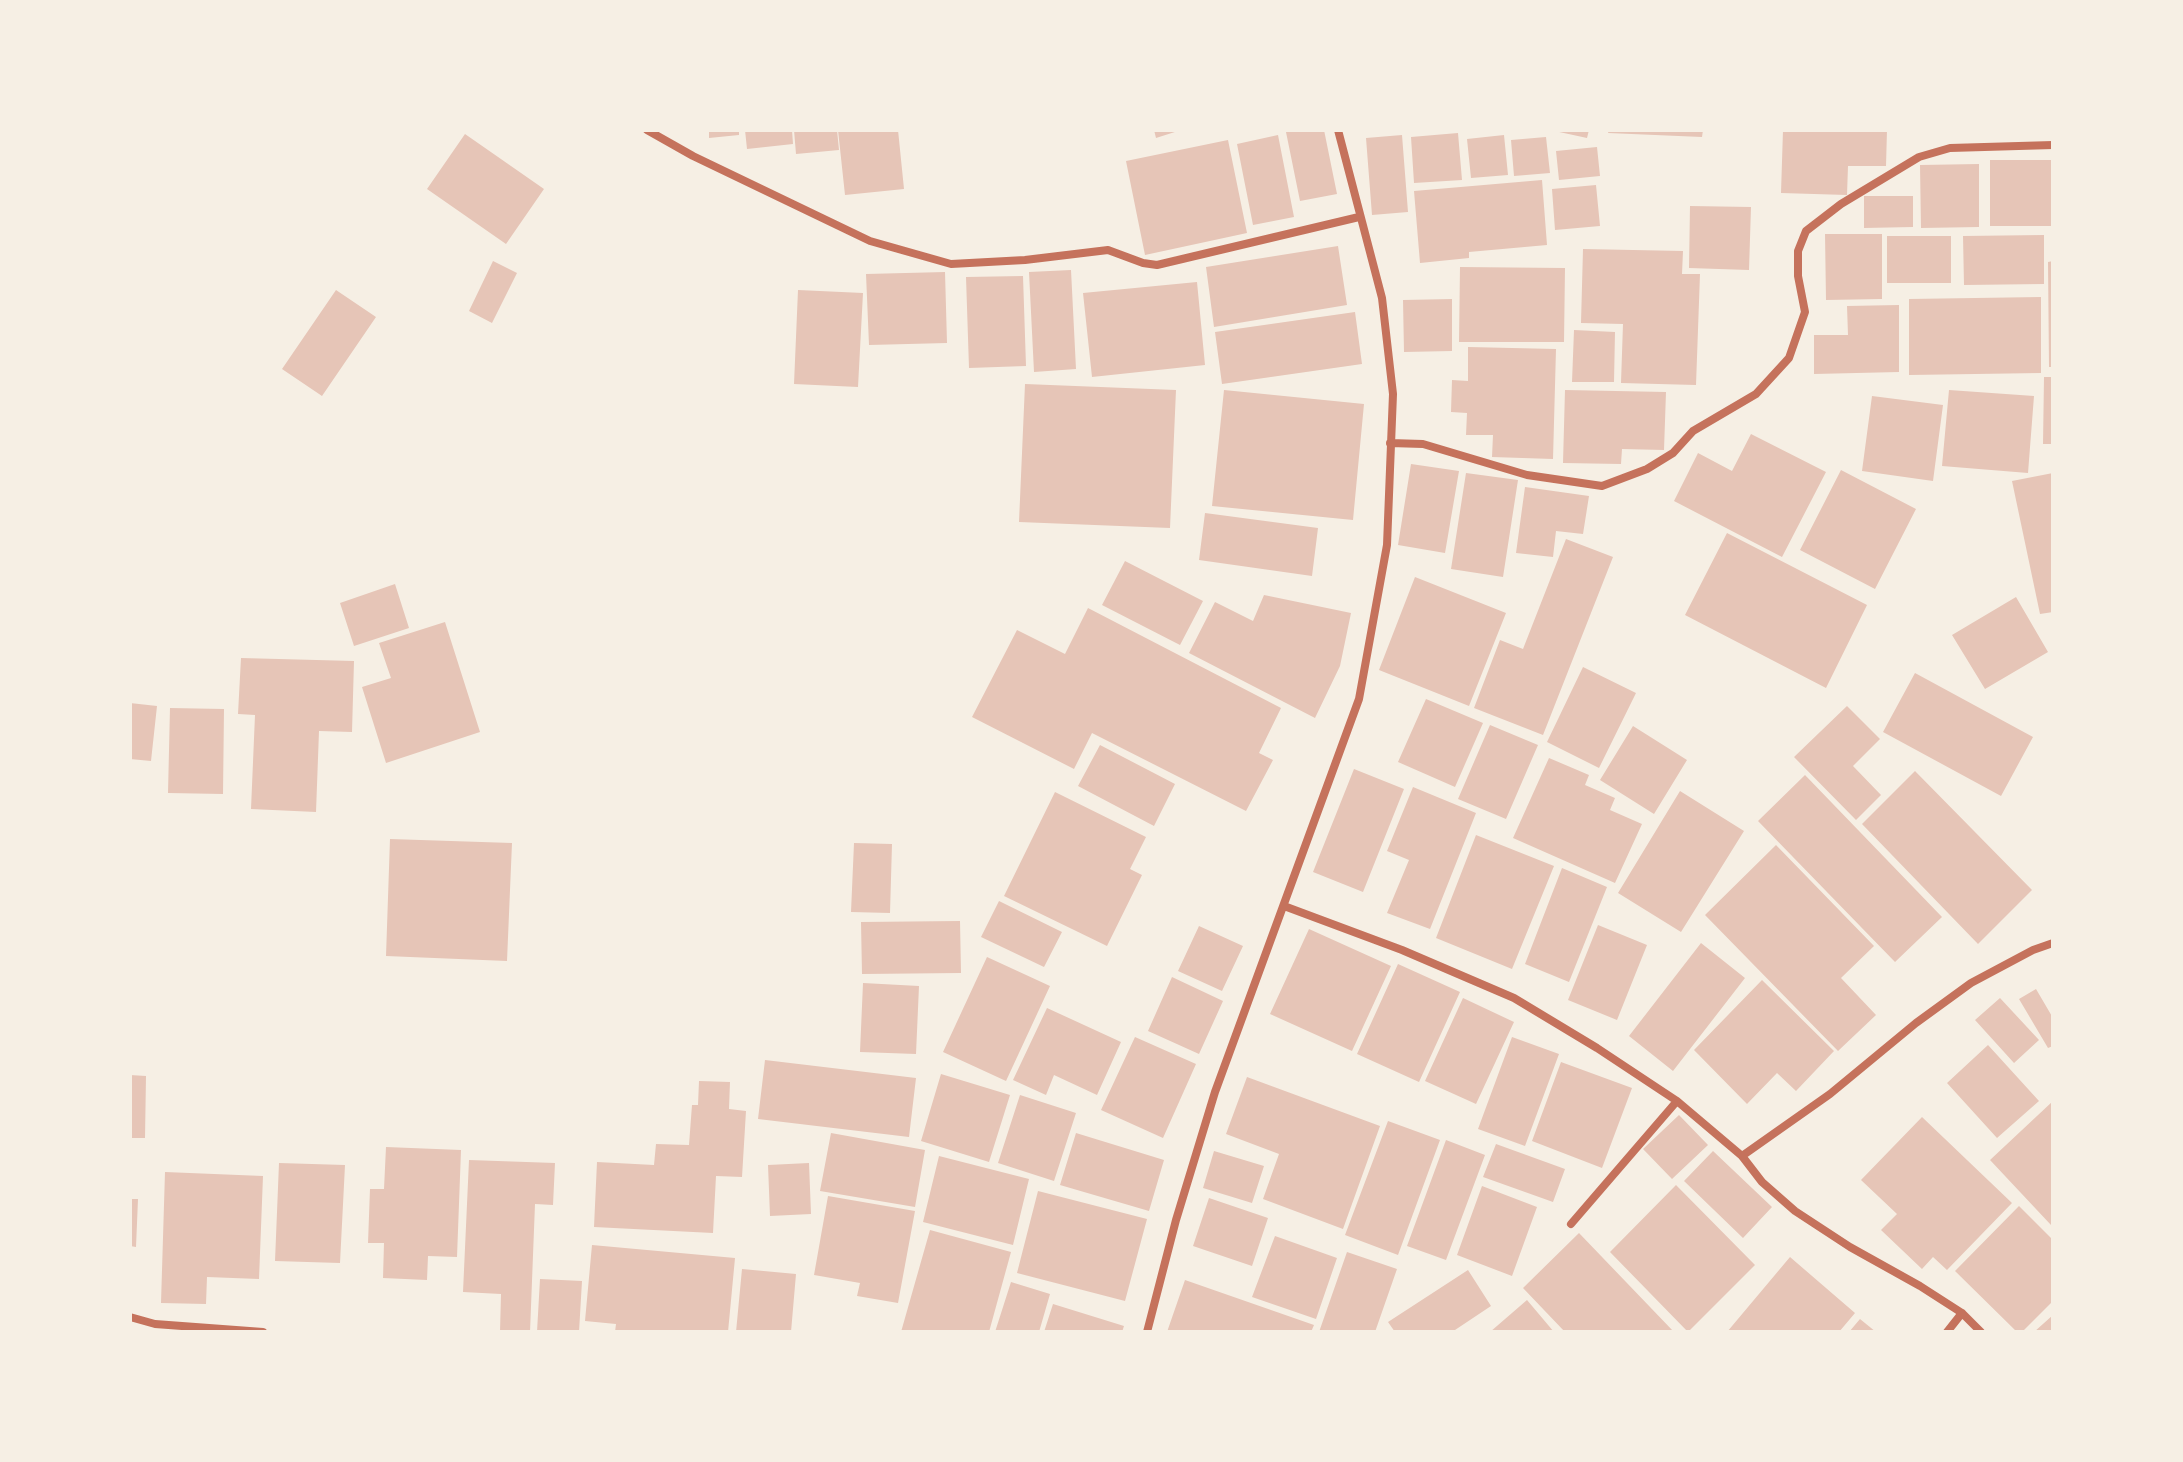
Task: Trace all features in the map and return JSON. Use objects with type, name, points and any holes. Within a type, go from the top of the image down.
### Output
[{"type":"street","points":[[647,130],[693,156],[870,241],[951,264],[1025,260],[1108,250],[1157,265],[1359,217]]},
{"type":"street","points":[[1147,1332],[1176,1220],[1215,1092],[1359,699],[1387,545],[1393,394],[1382,298],[1338,130]]},
{"type":"street","points":[[1390,443],[1423,444],[1527,475],[1602,486],[1647,469],[1673,453],[1693,431],[1756,394],[1789,358],[1805,312],[1798,276],[1798,251],[1806,231],[1841,204],[1919,157],[1950,148],[2053,145]]},
{"type":"street","points":[[1284,906],[1402,950],[1514,998],[1677,1101],[1742,1156],[1762,1182],[1795,1211],[1962,1313],[1981,1332]]},
{"type":"street","points":[[1742,1156],[1830,1094],[1916,1023],[1971,983],[2053,943]]},
{"type":"street","points":[[1571,1224],[1677,1101]]},
{"type":"street","points":[[1947,1332],[1962,1313]]},
{"type":"street","points":[[130,1317],[155,1324],[263,1332]]},
{"type":"building","points":[[709,130],[739,130],[739,135],[709,138]]},
{"type":"building","points":[[745,130],[792,130],[793,144],[747,149]]},
{"type":"building","points":[[794,130],[837,130],[839,150],[796,154]]},
{"type":"building","points":[[838,130],[898,130],[904,189],[845,195]]},
{"type":"building","points":[[1154,130],[1178,130],[1178,131],[1156,138]]},
{"type":"building","points":[[1324,130],[1337,194],[1300,201],[1286,132]]},
{"type":"building","points":[[1550,130],[1589,130],[1587,138]]},
{"type":"building","points":[[1609,130],[1703,130],[1702,137],[1608,133]]},
{"type":"building","points":[[1783,130],[1887,130],[1886,166],[1848,166],[1847,195],[1781,193]]},
{"type":"building","points":[[1458,133],[1462,180],[1414,183],[1411,137]]},
{"type":"building","points":[[465,134],[544,189],[506,244],[427,189]]},
{"type":"building","points":[[1278,135],[1294,217],[1253,225],[1237,144]]},
{"type":"building","points":[[1402,135],[1408,212],[1372,215],[1366,138]]},
{"type":"building","points":[[1504,135],[1508,175],[1471,178],[1467,139]]},
{"type":"building","points":[[1546,137],[1550,173],[1514,176],[1511,140]]},
{"type":"building","points":[[1228,140],[1247,233],[1145,255],[1126,161]]},
{"type":"building","points":[[1597,147],[1600,176],[1559,180],[1556,151]]},
{"type":"building","points":[[1990,160],[2051,160],[2052,226],[1990,226]]},
{"type":"building","points":[[1979,164],[1979,227],[1921,228],[1920,165]]},
{"type":"building","points":[[1542,180],[1547,245],[1469,252],[1469,258],[1420,263],[1414,191]]},
{"type":"building","points":[[1596,185],[1600,226],[1555,230],[1552,189]]},
{"type":"building","points":[[1864,196],[1913,196],[1913,227],[1864,228]]},
{"type":"building","points":[[1690,206],[1751,207],[1749,270],[1689,268]]},
{"type":"building","points":[[1825,234],[1882,234],[1882,299],[1826,300]]},
{"type":"building","points":[[2044,235],[2044,284],[1964,285],[1963,236]]},
{"type":"building","points":[[1887,236],[1951,236],[1951,283],[1887,283]]},
{"type":"building","points":[[1338,246],[1347,305],[1214,327],[1206,267]]},
{"type":"building","points":[[1583,249],[1683,251],[1682,274],[1700,274],[1696,385],[1621,383],[1623,324],[1581,323]]},
{"type":"building","points":[[493,261],[517,273],[492,323],[469,311]]},
{"type":"building","points":[[2053,261],[2053,367],[2049,367],[2048,262]]},
{"type":"building","points":[[1460,267],[1565,268],[1564,342],[1459,342]]},
{"type":"building","points":[[1071,270],[1076,369],[1034,372],[1029,272]]},
{"type":"building","points":[[945,272],[947,343],[869,345],[866,274]]},
{"type":"building","points":[[1023,276],[1026,366],[969,368],[966,277]]},
{"type":"building","points":[[1197,282],[1205,365],[1092,377],[1083,293]]},
{"type":"building","points":[[336,290],[376,317],[322,396],[282,369]]},
{"type":"building","points":[[798,290],[863,293],[858,387],[794,384]]},
{"type":"building","points":[[2041,297],[2041,373],[1909,375],[1909,299]]},
{"type":"building","points":[[1452,299],[1452,351],[1404,352],[1403,300]]},
{"type":"building","points":[[1899,305],[1899,372],[1814,374],[1814,335],[1848,335],[1847,306]]},
{"type":"building","points":[[1355,312],[1362,364],[1222,384],[1215,332]]},
{"type":"building","points":[[1574,330],[1615,332],[1614,382],[1572,382]]},
{"type":"building","points":[[1468,347],[1556,349],[1553,459],[1492,457],[1493,435],[1466,435],[1467,413],[1451,412],[1452,380],[1468,381]]},
{"type":"building","points":[[2044,377],[2053,377],[2053,444],[2043,444]]},
{"type":"building","points":[[1025,384],[1176,390],[1170,528],[1019,522]]},
{"type":"building","points":[[1224,390],[1364,404],[1353,520],[1212,506]]},
{"type":"building","points":[[1565,390],[1666,392],[1664,450],[1622,449],[1621,464],[1563,463]]},
{"type":"building","points":[[1949,390],[2034,396],[2028,473],[1942,466]]},
{"type":"building","points":[[1872,396],[1943,405],[1933,481],[1862,471]]},
{"type":"building","points":[[1751,434],[1826,472],[1782,557],[1674,501],[1698,453],[1732,471]]},
{"type":"building","points":[[1411,464],[1459,471],[1445,553],[1398,545]]},
{"type":"building","points":[[1841,470],[1916,509],[1875,589],[1800,550]]},
{"type":"building","points":[[1466,473],[1518,480],[1503,577],[1451,569]]},
{"type":"building","points":[[2053,473],[2053,612],[2040,614],[2012,481]]},
{"type":"building","points":[[1525,487],[1589,496],[1583,534],[1556,531],[1553,557],[1516,553]]},
{"type":"building","points":[[1205,513],[1318,528],[1312,576],[1199,560]]},
{"type":"building","points":[[1727,533],[1867,605],[1826,688],[1685,615]]},
{"type":"building","points":[[1566,539],[1613,557],[1543,735],[1474,708],[1500,640],[1523,649]]},
{"type":"building","points":[[1125,561],[1203,601],[1180,645],[1102,605]]},
{"type":"building","points":[[1415,577],[1506,613],[1469,706],[1379,670]]},
{"type":"building","points":[[395,584],[409,628],[354,646],[340,603]]},
{"type":"building","points":[[1264,595],[1351,613],[1340,666],[1315,718],[1189,653],[1215,602],[1253,621]]},
{"type":"building","points":[[2016,597],[2048,652],[1985,689],[1952,635]]},
{"type":"building","points":[[1088,608],[1281,708],[1259,753],[1273,760],[1246,811],[1092,733],[1074,769],[972,717],[1017,630],[1065,654]]},
{"type":"building","points":[[445,622],[480,732],[386,763],[362,687],[391,678],[379,643]]},
{"type":"building","points":[[241,658],[354,661],[352,732],[319,731],[316,812],[251,809],[255,715],[238,714]]},
{"type":"building","points":[[1583,667],[1636,693],[1599,768],[1547,742]]},
{"type":"building","points":[[1915,673],[2033,737],[2001,796],[1883,732]]},
{"type":"building","points":[[1426,699],[1483,723],[1455,787],[1398,762]]},
{"type":"building","points":[[130,703],[157,706],[151,761],[130,759]]},
{"type":"building","points":[[1847,706],[1880,739],[1853,766],[1881,795],[1856,820],[1794,757]]},
{"type":"building","points":[[170,708],[224,709],[223,794],[168,793]]},
{"type":"building","points":[[1490,725],[1538,745],[1506,819],[1458,799]]},
{"type":"building","points":[[1633,726],[1687,760],[1654,814],[1600,780]]},
{"type":"building","points":[[1100,745],[1175,784],[1154,826],[1078,786]]},
{"type":"building","points":[[1549,758],[1589,775],[1585,785],[1615,798],[1610,810],[1642,824],[1615,883],[1513,838]]},
{"type":"building","points":[[1354,769],[1404,789],[1363,892],[1313,872]]},
{"type":"building","points":[[1915,771],[2032,890],[1978,944],[1862,824]]},
{"type":"building","points":[[1805,775],[1942,917],[1895,962],[1758,821]]},
{"type":"building","points":[[1413,787],[1476,813],[1430,929],[1387,913],[1409,860],[1387,851]]},
{"type":"building","points":[[1680,791],[1744,831],[1681,932],[1618,893]]},
{"type":"building","points":[[1055,792],[1146,837],[1130,869],[1142,875],[1107,946],[1004,896]]},
{"type":"building","points":[[1476,835],[1554,866],[1512,969],[1436,938]]},
{"type":"building","points":[[390,839],[512,843],[507,961],[386,956]]},
{"type":"building","points":[[854,843],[892,844],[890,913],[851,912]]},
{"type":"building","points":[[1776,845],[1874,946],[1841,978],[1876,1015],[1838,1051],[1705,915]]},
{"type":"building","points":[[1562,868],[1607,887],[1569,982],[1525,964]]},
{"type":"building","points":[[999,901],[1062,932],[1044,967],[981,937]]},
{"type":"building","points":[[960,921],[961,973],[862,974],[861,922]]},
{"type":"building","points":[[1598,925],[1647,945],[1617,1020],[1568,1000]]},
{"type":"building","points":[[1199,926],[1243,946],[1222,991],[1178,971]]},
{"type":"building","points":[[1309,929],[1391,966],[1352,1051],[1270,1014]]},
{"type":"building","points":[[1701,943],[1745,978],[1673,1071],[1629,1036]]},
{"type":"building","points":[[987,957],[1050,986],[1006,1081],[943,1052]]},
{"type":"building","points":[[1398,964],[1460,992],[1419,1082],[1357,1054]]},
{"type":"building","points":[[1172,977],[1223,1001],[1199,1054],[1148,1031]]},
{"type":"building","points":[[1762,980],[1834,1051],[1796,1091],[1777,1073],[1747,1104],[1694,1050]]},
{"type":"building","points":[[863,983],[919,986],[916,1054],[860,1052]]},
{"type":"building","points":[[2036,989],[2053,1018],[2053,1046],[2048,1048],[2019,999]]},
{"type":"building","points":[[1463,998],[1514,1022],[1476,1104],[1425,1081]]},
{"type":"building","points":[[2000,998],[2039,1040],[2014,1063],[1975,1020]]},
{"type":"building","points":[[1047,1008],[1121,1042],[1097,1095],[1054,1075],[1046,1095],[1013,1080]]},
{"type":"building","points":[[1135,1037],[1196,1064],[1163,1138],[1101,1110]]},
{"type":"building","points":[[1512,1037],[1559,1054],[1525,1146],[1478,1129]]},
{"type":"building","points":[[1988,1045],[2039,1101],[1997,1138],[1947,1083]]},
{"type":"building","points":[[765,1060],[916,1078],[909,1137],[758,1119]]},
{"type":"building","points":[[1561,1062],[1632,1088],[1602,1168],[1532,1141]]},
{"type":"building","points":[[941,1074],[1010,1095],[989,1162],[921,1141]]},
{"type":"building","points":[[130,1075],[146,1076],[145,1138],[130,1138]]},
{"type":"building","points":[[1247,1077],[1380,1126],[1343,1229],[1263,1199],[1279,1154],[1226,1134]]},
{"type":"building","points":[[699,1081],[730,1082],[729,1109],[746,1111],[742,1177],[716,1176],[713,1233],[594,1227],[597,1162],[654,1165],[656,1144],[689,1145],[692,1105],[698,1105]]},
{"type":"building","points":[[1020,1095],[1076,1113],[1054,1181],[998,1163]]},
{"type":"building","points":[[2053,1101],[2053,1223],[2051,1225],[1990,1160]]},
{"type":"building","points":[[1679,1115],[1708,1145],[1672,1179],[1643,1149]]},
{"type":"building","points":[[1922,1117],[2012,1203],[1947,1270],[1933,1257],[1922,1269],[1881,1230],[1897,1214],[1861,1180]]},
{"type":"building","points":[[1388,1121],[1440,1140],[1398,1255],[1345,1235]]},
{"type":"building","points":[[831,1133],[925,1150],[915,1207],[820,1191]]},
{"type":"building","points":[[1076,1133],[1164,1160],[1149,1211],[1060,1185]]},
{"type":"building","points":[[1446,1140],[1485,1155],[1446,1260],[1407,1246]]},
{"type":"building","points":[[1496,1144],[1565,1169],[1553,1202],[1483,1177]]},
{"type":"building","points":[[386,1147],[461,1150],[457,1257],[428,1256],[427,1280],[383,1278],[384,1243],[368,1243],[370,1189],[384,1189]]},
{"type":"building","points":[[1214,1151],[1264,1166],[1252,1203],[1203,1188]]},
{"type":"building","points":[[1713,1151],[1772,1207],[1743,1238],[1684,1181]]},
{"type":"building","points":[[939,1156],[1029,1179],[1013,1245],[923,1222]]},
{"type":"building","points":[[469,1160],[555,1163],[553,1205],[535,1204],[530,1332],[500,1332],[501,1294],[463,1292]]},
{"type":"building","points":[[279,1163],[345,1165],[340,1263],[275,1261]]},
{"type":"building","points":[[809,1163],[811,1214],[770,1216],[768,1165]]},
{"type":"building","points":[[165,1172],[263,1176],[259,1279],[207,1277],[206,1304],[161,1303]]},
{"type":"building","points":[[1676,1185],[1755,1265],[1688,1332],[1610,1252]]},
{"type":"building","points":[[1482,1186],[1537,1207],[1512,1276],[1457,1255]]},
{"type":"building","points":[[1038,1191],[1147,1219],[1125,1301],[1017,1273]]},
{"type":"building","points":[[828,1196],[915,1211],[898,1303],[857,1296],[860,1283],[814,1275]]},
{"type":"building","points":[[1209,1198],[1268,1218],[1252,1266],[1193,1246]]},
{"type":"building","points":[[130,1199],[138,1199],[136,1247],[130,1246]]},
{"type":"building","points":[[2019,1206],[2053,1240],[2053,1301],[2022,1332],[2017,1332],[1955,1271]]},
{"type":"building","points":[[930,1230],[1011,1252],[989,1332],[901,1332]]},
{"type":"building","points":[[1579,1233],[1674,1332],[1565,1332],[1523,1288]]},
{"type":"building","points":[[1275,1236],[1337,1258],[1316,1319],[1252,1297]]},
{"type":"building","points":[[592,1245],[735,1258],[728,1332],[615,1332],[616,1324],[585,1321]]},
{"type":"building","points":[[1347,1252],[1397,1269],[1375,1332],[1319,1332]]},
{"type":"building","points":[[1790,1257],[1855,1313],[1839,1332],[1727,1332]]},
{"type":"building","points":[[742,1269],[796,1274],[791,1332],[736,1332]]},
{"type":"building","points":[[1468,1270],[1491,1306],[1452,1332],[1395,1332],[1388,1322]]},
{"type":"building","points":[[540,1279],[582,1281],[579,1332],[537,1332]]},
{"type":"building","points":[[1185,1280],[1314,1325],[1311,1332],[1167,1332]]},
{"type":"building","points":[[1011,1282],[1050,1294],[1039,1332],[995,1332]]},
{"type":"building","points":[[1527,1300],[1554,1332],[1490,1332]]},
{"type":"building","points":[[1053,1304],[1124,1326],[1122,1332],[1044,1332]]},
{"type":"building","points":[[2053,1315],[2053,1332],[2034,1332]]},
{"type":"building","points":[[1860,1319],[1876,1332],[1849,1332]]}]
